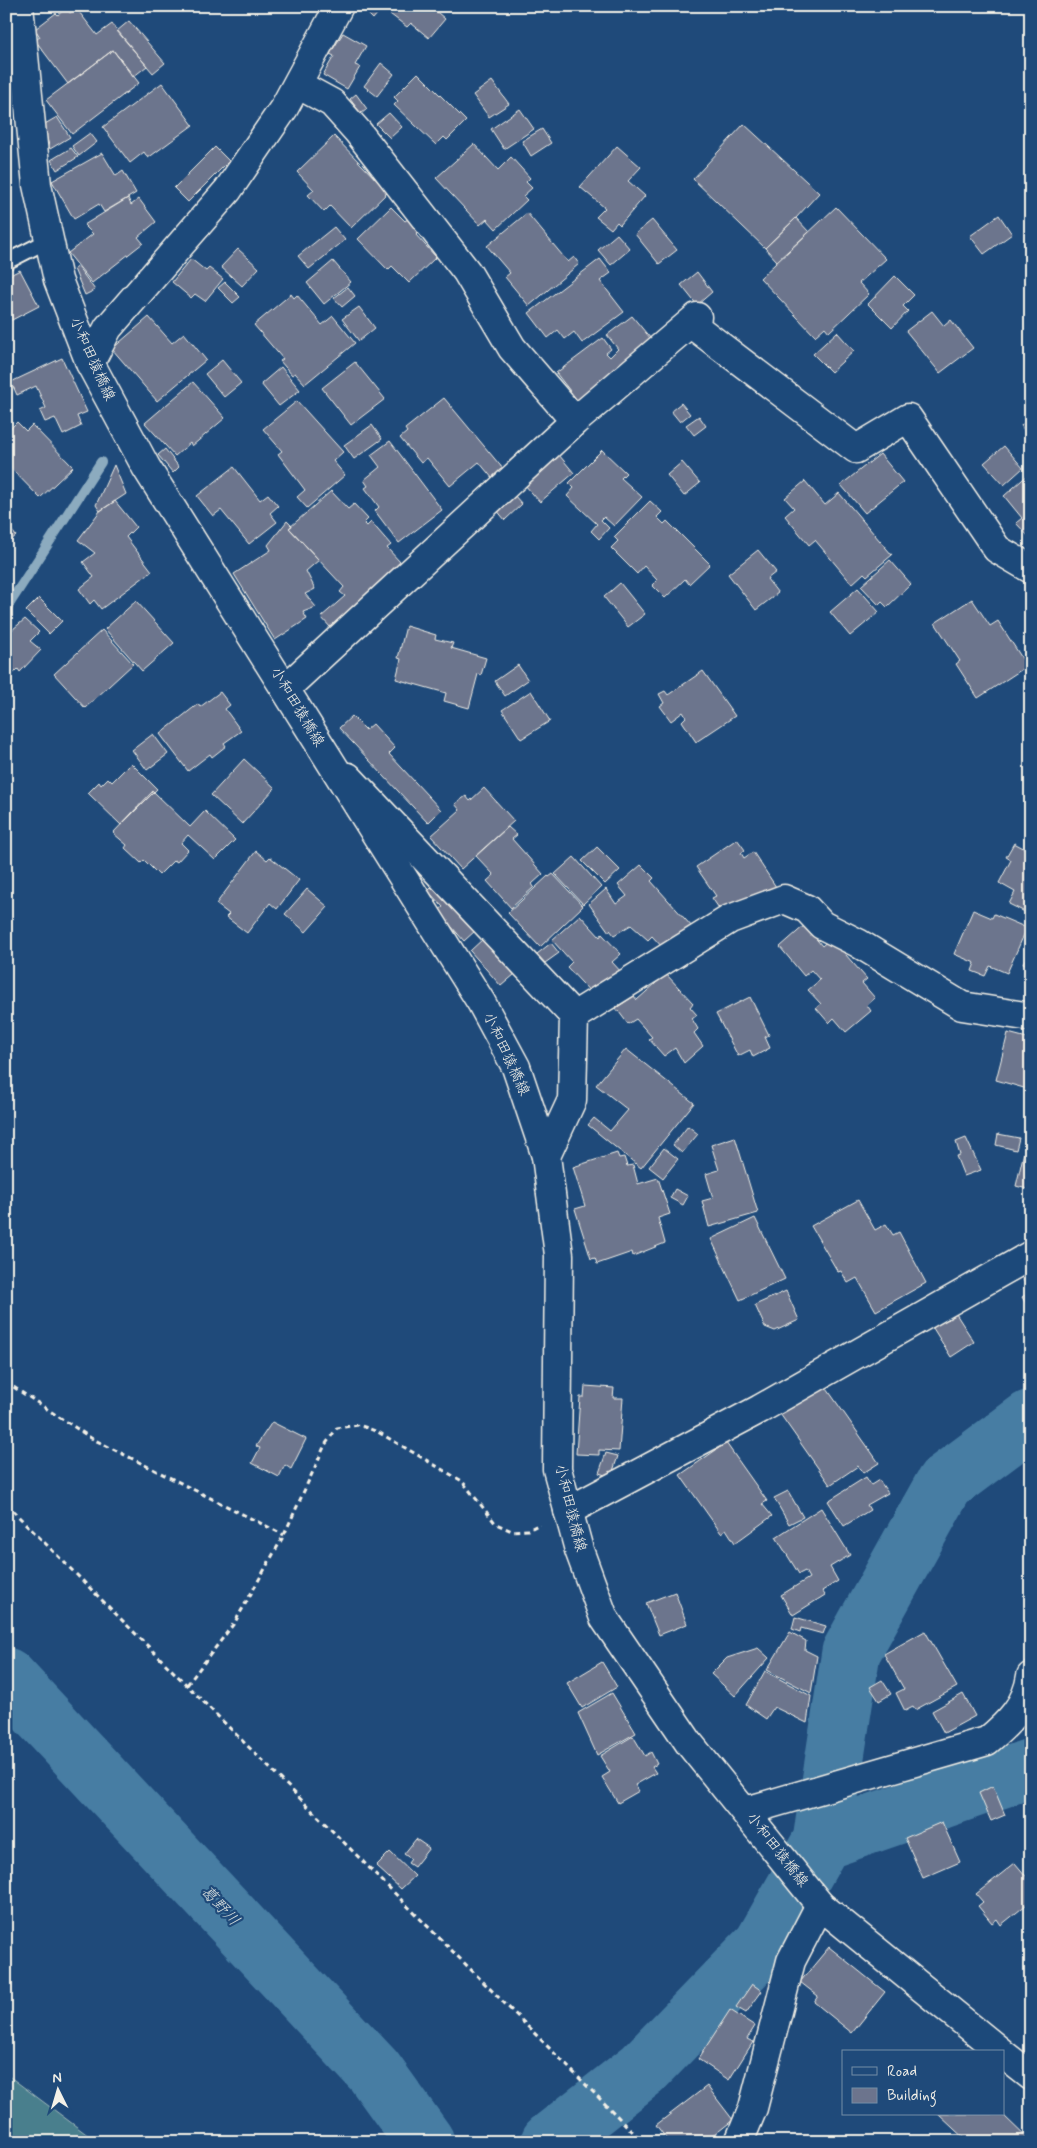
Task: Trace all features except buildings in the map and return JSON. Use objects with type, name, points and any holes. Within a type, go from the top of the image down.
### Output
[{"type":"street","name":"小和田猿橋線","points":[[19,6],[37,185],[58,280],[90,363],[146,468],[286,688],[321,749],[481,1002],[516,1068],[546,1156],[559,1255],[557,1470],[579,1550],[604,1618],[689,1743],[746,1811],[820,1905],[998,2050]]},
{"type":"street","points":[[90,363],[108,328],[228,190],[284,108],[339,6]]},
{"type":"street","points":[[297,84],[332,103],[358,132],[467,272],[512,348],[575,421]]},
{"type":"street","points":[[286,688],[575,421],[694,320],[856,449],[908,418],[997,550],[1031,569]]},
{"type":"street","points":[[321,749],[574,1016],[572,1100],[546,1156]]},
{"type":"street","points":[[574,1016],[730,919],[784,899],[807,909],[822,925],[858,943],[962,1006],[1031,1017]]},
{"type":"street","points":[[568,1511],[760,1409],[1031,1255]]},
{"type":"street","points":[[746,1811],[988,1741],[1006,1726],[1018,1711],[1031,1676]]},
{"type":"street","points":[[739,2142],[753,2108],[791,1961],[820,1905]]},
{"type":"street","name":"小和田猿橋線","points":[[1004,2055],[1031,2076]]},
{"type":"lane","points":[[6,262],[49,240]]},
{"type":"path","points":[[6,1382],[91,1438],[284,1535]]},
{"type":"path","points":[[187,1685],[235,1622],[284,1535],[325,1445],[337,1428],[359,1425],[378,1432],[462,1481],[496,1524],[512,1530],[528,1530],[568,1511]]},
{"type":"path","points":[[6,1504],[643,2142]]},
{"type":"green space","points":[[6,2074],[97,2142],[6,2142]]},
{"type":"waterway","points":[[6,609],[101,462]]},
{"type":"waterway","points":[[550,2142],[643,2069],[763,1945],[822,1841],[851,1652],[945,1483],[1031,1419]]},
{"type":"waterway","name":"葛野川","points":[[6,1677],[374,2071],[425,2142]]},
{"type":"waterway","points":[[822,1841],[1031,1768]]}]
